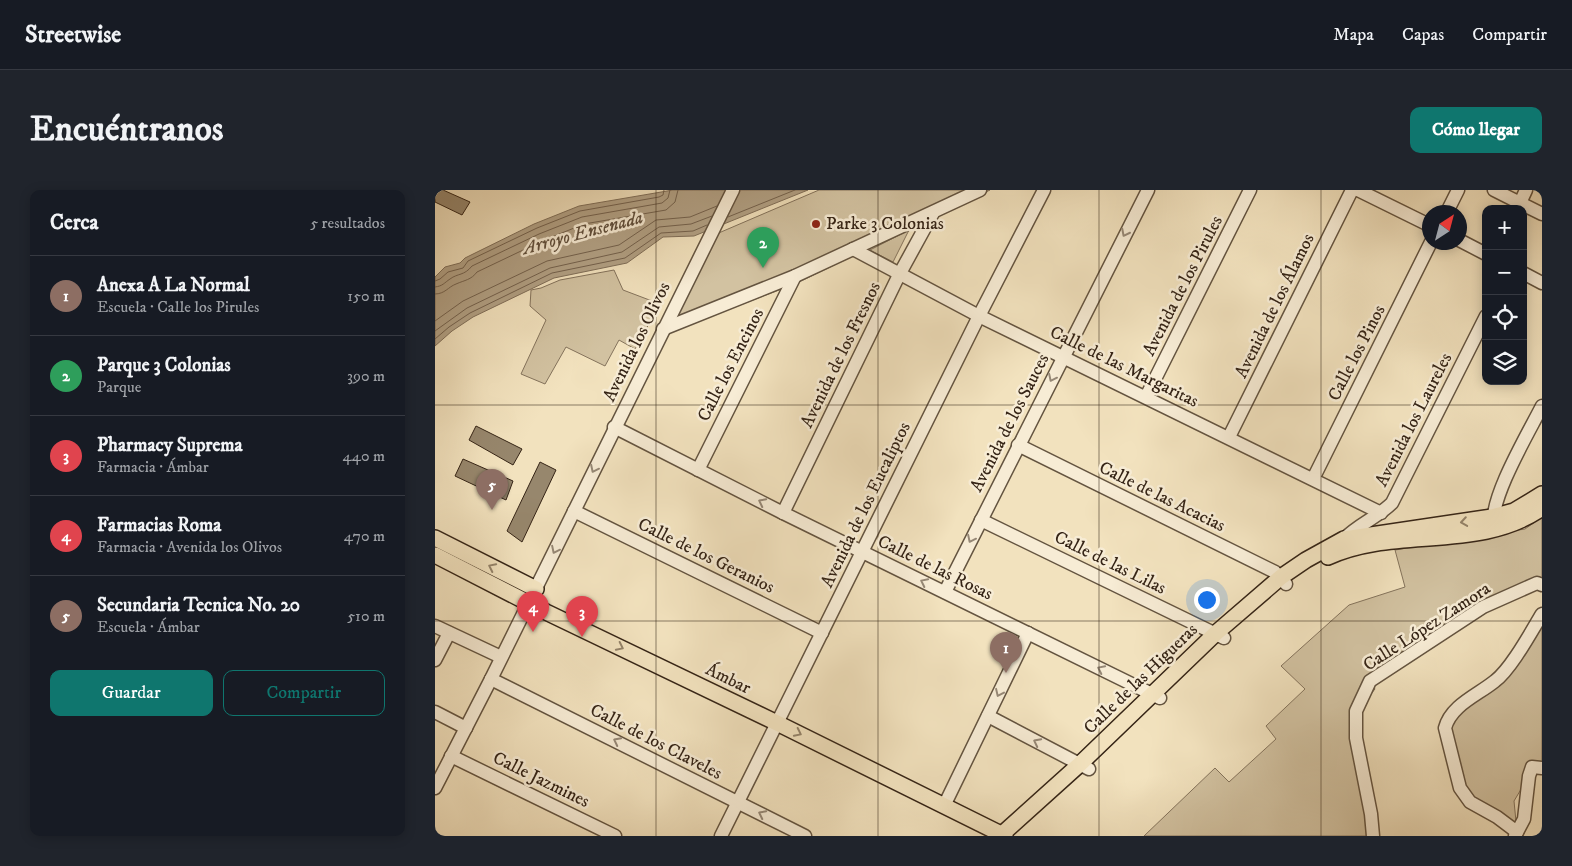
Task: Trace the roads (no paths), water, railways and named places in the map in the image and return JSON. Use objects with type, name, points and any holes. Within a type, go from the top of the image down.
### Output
[{"type":"main road","name":"Calle de las Higueras","points":[[1493,523],[1542,494]]},
{"type":"main road","name":"Calle de las Higueras","points":[[1005,836],[1085,766],[1156,696],[1283,580],[1305,570],[1344,544],[1371,544],[1432,538],[1493,523],[1529,517],[1542,508]]},
{"type":"main road","points":[[435,538],[536,588]]},
{"type":"main road","name":"Ámbar","points":[[435,555],[1005,836]]},
{"type":"street","name":"Avenida los Olivos","points":[[529,603],[614,427],[733,190]]},
{"type":"street","points":[[663,329],[795,276],[980,190]]},
{"type":"street","name":"Avenida de los Eucaliptos","points":[[721,836],[979,316],[1044,190]]},
{"type":"street","name":"Avenida de los Sauces","points":[[945,592],[1148,190]]},
{"type":"street","name":"Avenida de los Pirules","points":[[1146,397],[1250,190]]},
{"type":"street","name":"Avenida de los Álamos","points":[[1229,437],[1352,190]]},
{"type":"street","points":[[1358,190],[1422,222]]},
{"type":"street","points":[[1450,205],[1458,190]]},
{"type":"street","points":[[1494,190],[1542,214]]},
{"type":"street","points":[[1520,203],[1526,190]]},
{"type":"street","name":"Avenida de los Fresnos","points":[[783,513],[899,274],[933,213]]},
{"type":"street","points":[[1467,244],[1482,252]]},
{"type":"street","name":"Calle de las Margaritas","points":[[853,249],[979,316],[1313,478],[1381,513]]},
{"type":"street","name":"Calle los Pinos","points":[[1313,478],[1427,250]]},
{"type":"street","points":[[1527,275],[1542,283]]},
{"type":"street","name":"Calle los Encinos","points":[[698,470],[795,276]]},
{"type":"street","name":"Avenida los Laureles","points":[[1344,544],[1356,528],[1381,513],[1392,503],[1482,324]]},
{"type":"street","points":[[1493,523],[1499,492],[1542,406]]},
{"type":"street","name":"Calle de las Rosas","points":[[614,427],[783,513],[1156,696]]},
{"type":"street","name":"Calle de las Acacias","points":[[1018,445],[1275,572],[1283,580]]},
{"type":"street","name":"Calle de los Geranios","points":[[574,511],[822,633]]},
{"type":"street","name":"Calle de las Lilas","points":[[981,520],[1220,636]]},
{"type":"street","name":"Calle López Zamora","points":[[1373,836],[1371,814],[1356,738],[1356,711],[1370,681],[1483,607],[1539,584]]},
{"type":"street","points":[[435,788],[529,603]]},
{"type":"street","points":[[1537,767],[1529,776],[1524,819],[1516,834],[1497,817],[1470,802],[1460,788],[1445,728],[1447,718],[1455,709],[1497,680],[1520,650],[1542,614]]},
{"type":"street","points":[[435,626],[501,657]]},
{"type":"street","points":[[435,660],[449,633]]},
{"type":"street","points":[[945,806],[1028,633]]},
{"type":"street","name":"Calle de los Claveles","points":[[491,679],[805,836]]},
{"type":"street","points":[[435,712],[466,728]]},
{"type":"street","points":[[988,716],[1085,766]]},
{"type":"street","name":"Calle Jazmines","points":[[451,756],[615,836]]},
{"type":"water","name":"Arroyo Ensenada","points":[[673,190],[808,190],[694,236],[663,237],[627,263],[554,278],[473,317],[452,331],[435,346],[435,277],[445,267],[460,263],[465,258],[534,224],[579,206]]},
{"type":"place","name":"Parke 3 Colonias","points":[[816,224]]},
{"type":"place","name":"Parque 3 Colonias","points":[[763,268]]},
{"type":"place","name":"Secundaria Tecnica No. 20","points":[[492,510]]},
{"type":"place","name":"Farmacias Roma","points":[[533,632]]},
{"type":"place","name":"Pharmacy Suprema","points":[[582,637]]},
{"type":"place","name":"Anexa A La Normal","points":[[1006,673]]}]
